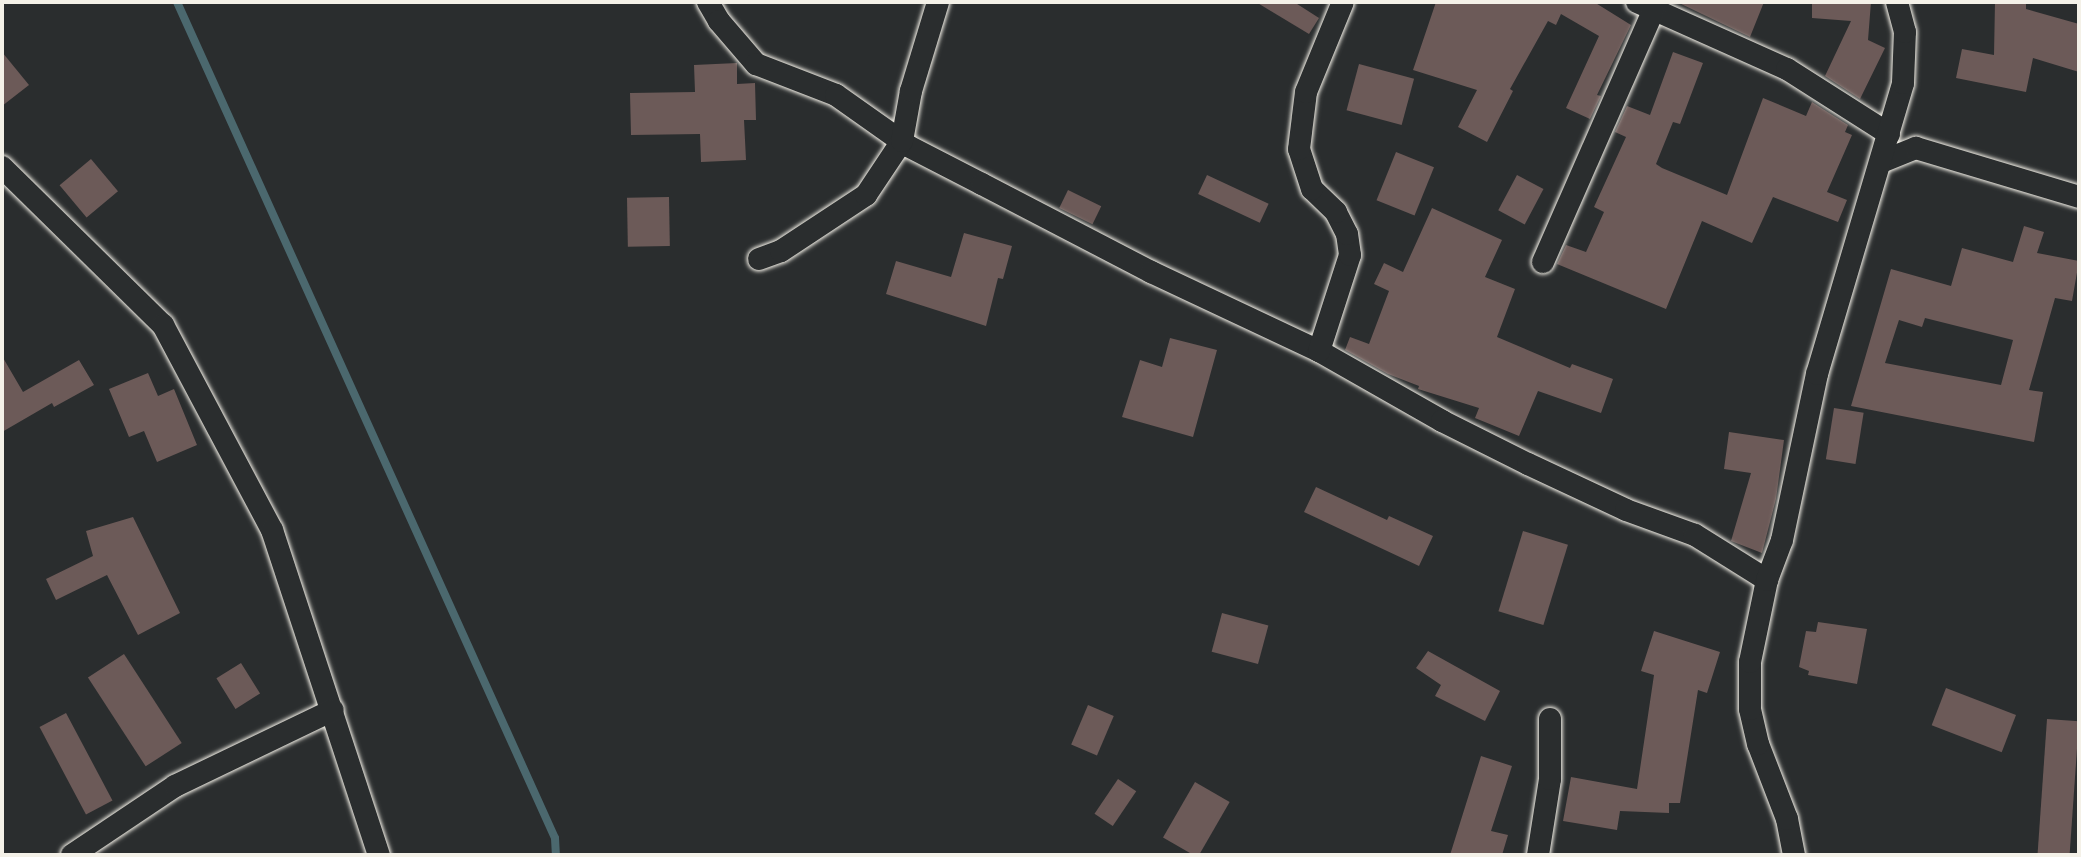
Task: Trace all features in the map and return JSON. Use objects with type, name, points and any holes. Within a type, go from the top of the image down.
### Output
[{"type":"street","points":[[708,2],[719,21],[756,64],[836,95],[902,141],[1151,272],[1319,351],[1442,421],[1528,464],[1626,510],[1695,535],[1767,580]]},
{"type":"street","points":[[759,259],[781,251],[866,195],[902,141],[911,91],[938,2]]},
{"type":"street","points":[[1319,351],[1350,255],[1347,234],[1336,212],[1312,189],[1299,149],[1306,92],[1343,2]]},
{"type":"street","points":[[1794,855],[1787,819],[1758,744],[1750,709],[1750,662],[1767,580],[1782,540],[1817,374],[1903,83],[1905,32],[1897,2]]},
{"type":"street","points":[[1543,262],[1645,7],[1787,69],[1889,134]]},
{"type":"street","points":[[1881,162],[1916,148],[2079,197]]},
{"type":"street","points":[[2,167],[163,325],[272,530],[379,855]]},
{"type":"street","points":[[72,855],[175,786],[333,710]]},
{"type":"street","points":[[1538,855],[1550,779],[1550,719]]},
{"type":"building","points":[[1256,2],[1294,2],[1319,18],[1309,34]]},
{"type":"building","points":[[1436,2],[1594,2],[1631,25],[1597,95],[1601,96],[1590,119],[1566,108],[1599,36],[1561,14],[1556,25],[1548,21],[1510,89],[1513,91],[1487,142],[1458,127],[1477,90],[1413,70]]},
{"type":"building","points":[[1677,2],[1764,2],[1750,37]]},
{"type":"building","points":[[1812,2],[1871,2],[1868,40],[1885,48],[1860,99],[1825,76],[1851,21],[1812,18]]},
{"type":"building","points":[[1995,2],[2026,2],[2026,9],[2079,24],[2079,72],[2033,58],[2026,92],[1956,78],[1962,49],[1994,55]]},
{"type":"building","points":[[2,52],[29,85],[2,106]]},
{"type":"building","points":[[1673,52],[1703,63],[1680,124],[1673,122],[1656,164],[1662,168],[1727,195],[1763,98],[1806,116],[1812,102],[1848,125],[1845,132],[1852,135],[1827,192],[1847,200],[1838,222],[1773,197],[1752,243],[1702,221],[1666,309],[1557,264],[1566,245],[1586,252],[1604,212],[1594,207],[1626,137],[1615,132],[1627,106],[1650,115]]},
{"type":"building","points":[[737,63],[737,84],[755,83],[756,120],[744,120],[746,160],[701,162],[700,134],[631,135],[630,93],[695,92],[694,65]]},
{"type":"building","points":[[1359,64],[1414,79],[1402,125],[1347,110]]},
{"type":"building","points":[[1396,152],[1434,167],[1415,216],[1377,200]]},
{"type":"building","points":[[91,159],[118,191],[87,218],[60,185]]},
{"type":"building","points":[[1207,175],[1269,204],[1260,223],[1198,194]]},
{"type":"building","points":[[1517,175],[1543,189],[1525,224],[1498,210]]},
{"type":"building","points":[[1068,190],[1101,206],[1092,224],[1059,208]]},
{"type":"building","points":[[669,197],[670,246],[628,247],[627,198]]},
{"type":"building","points":[[1432,208],[1502,240],[1485,277],[1515,289],[1497,337],[1570,368],[1572,364],[1613,379],[1601,413],[1538,391],[1519,436],[1475,418],[1479,408],[1418,389],[1419,386],[1388,374],[1345,350],[1350,337],[1369,344],[1389,291],[1374,284],[1384,263],[1403,272]]},
{"type":"building","points":[[2024,226],[2044,232],[2037,253],[2079,261],[2072,301],[2055,298],[2029,390],[2043,392],[2034,442],[1851,406],[1891,269],[1951,286],[1962,248],[2013,262]],"holes":[[[1925,318],[2013,340],[2001,385],[1885,363],[1899,320],[1922,327]]]},
{"type":"building","points":[[964,233],[1012,246],[1003,279],[998,278],[986,326],[886,294],[896,261],[951,277]]},
{"type":"building","points":[[1170,338],[1217,350],[1193,437],[1122,417],[1140,360],[1162,367]]},
{"type":"building","points":[[2,356],[23,392],[79,360],[94,385],[54,407],[52,403],[2,432]]},
{"type":"building","points":[[148,373],[158,396],[174,389],[197,445],[157,462],[144,431],[129,437],[109,389]]},
{"type":"building","points":[[1834,408],[1864,413],[1855,464],[1826,459]]},
{"type":"building","points":[[1729,432],[1784,440],[1776,499],[1762,553],[1731,541],[1751,473],[1724,469]]},
{"type":"building","points":[[1316,487],[1387,520],[1389,516],[1433,536],[1419,566],[1304,512]]},
{"type":"building","points":[[133,517],[180,613],[138,635],[107,575],[56,600],[46,579],[93,556],[86,531]]},
{"type":"building","points":[[1523,531],[1568,545],[1543,625],[1498,611]]},
{"type":"building","points":[[1222,613],[1268,625],[1258,664],[1212,652]]},
{"type":"building","points":[[1818,622],[1867,629],[1857,684],[1808,675],[1809,671],[1799,667],[1806,631],[1816,632]]},
{"type":"building","points":[[1654,631],[1720,652],[1707,693],[1698,690],[1680,803],[1669,803],[1669,813],[1620,811],[1617,830],[1563,821],[1571,777],[1637,789],[1654,675],[1641,671]]},
{"type":"building","points":[[1428,651],[1500,691],[1485,721],[1435,696],[1441,685],[1416,668]]},
{"type":"building","points":[[124,654],[182,743],[146,766],[88,677]]},
{"type":"building","points":[[241,663],[260,694],[235,709],[216,678]]},
{"type":"building","points":[[1946,688],[2016,715],[2002,752],[1932,725]]},
{"type":"building","points":[[1088,705],[1114,716],[1097,756],[1071,745]]},
{"type":"building","points":[[66,713],[112,800],[86,814],[40,727]]},
{"type":"building","points":[[2047,719],[2079,721],[2070,855],[2038,855]]},
{"type":"building","points":[[1481,756],[1512,766],[1491,831],[1508,835],[1502,855],[1450,855]]},
{"type":"building","points":[[1118,779],[1136,791],[1113,826],[1095,814]]},
{"type":"building","points":[[1195,782],[1230,802],[1199,855],[1193,855],[1163,837]]},
{"type":"waterway","points":[[177,2],[555,838],[556,855]]}]
